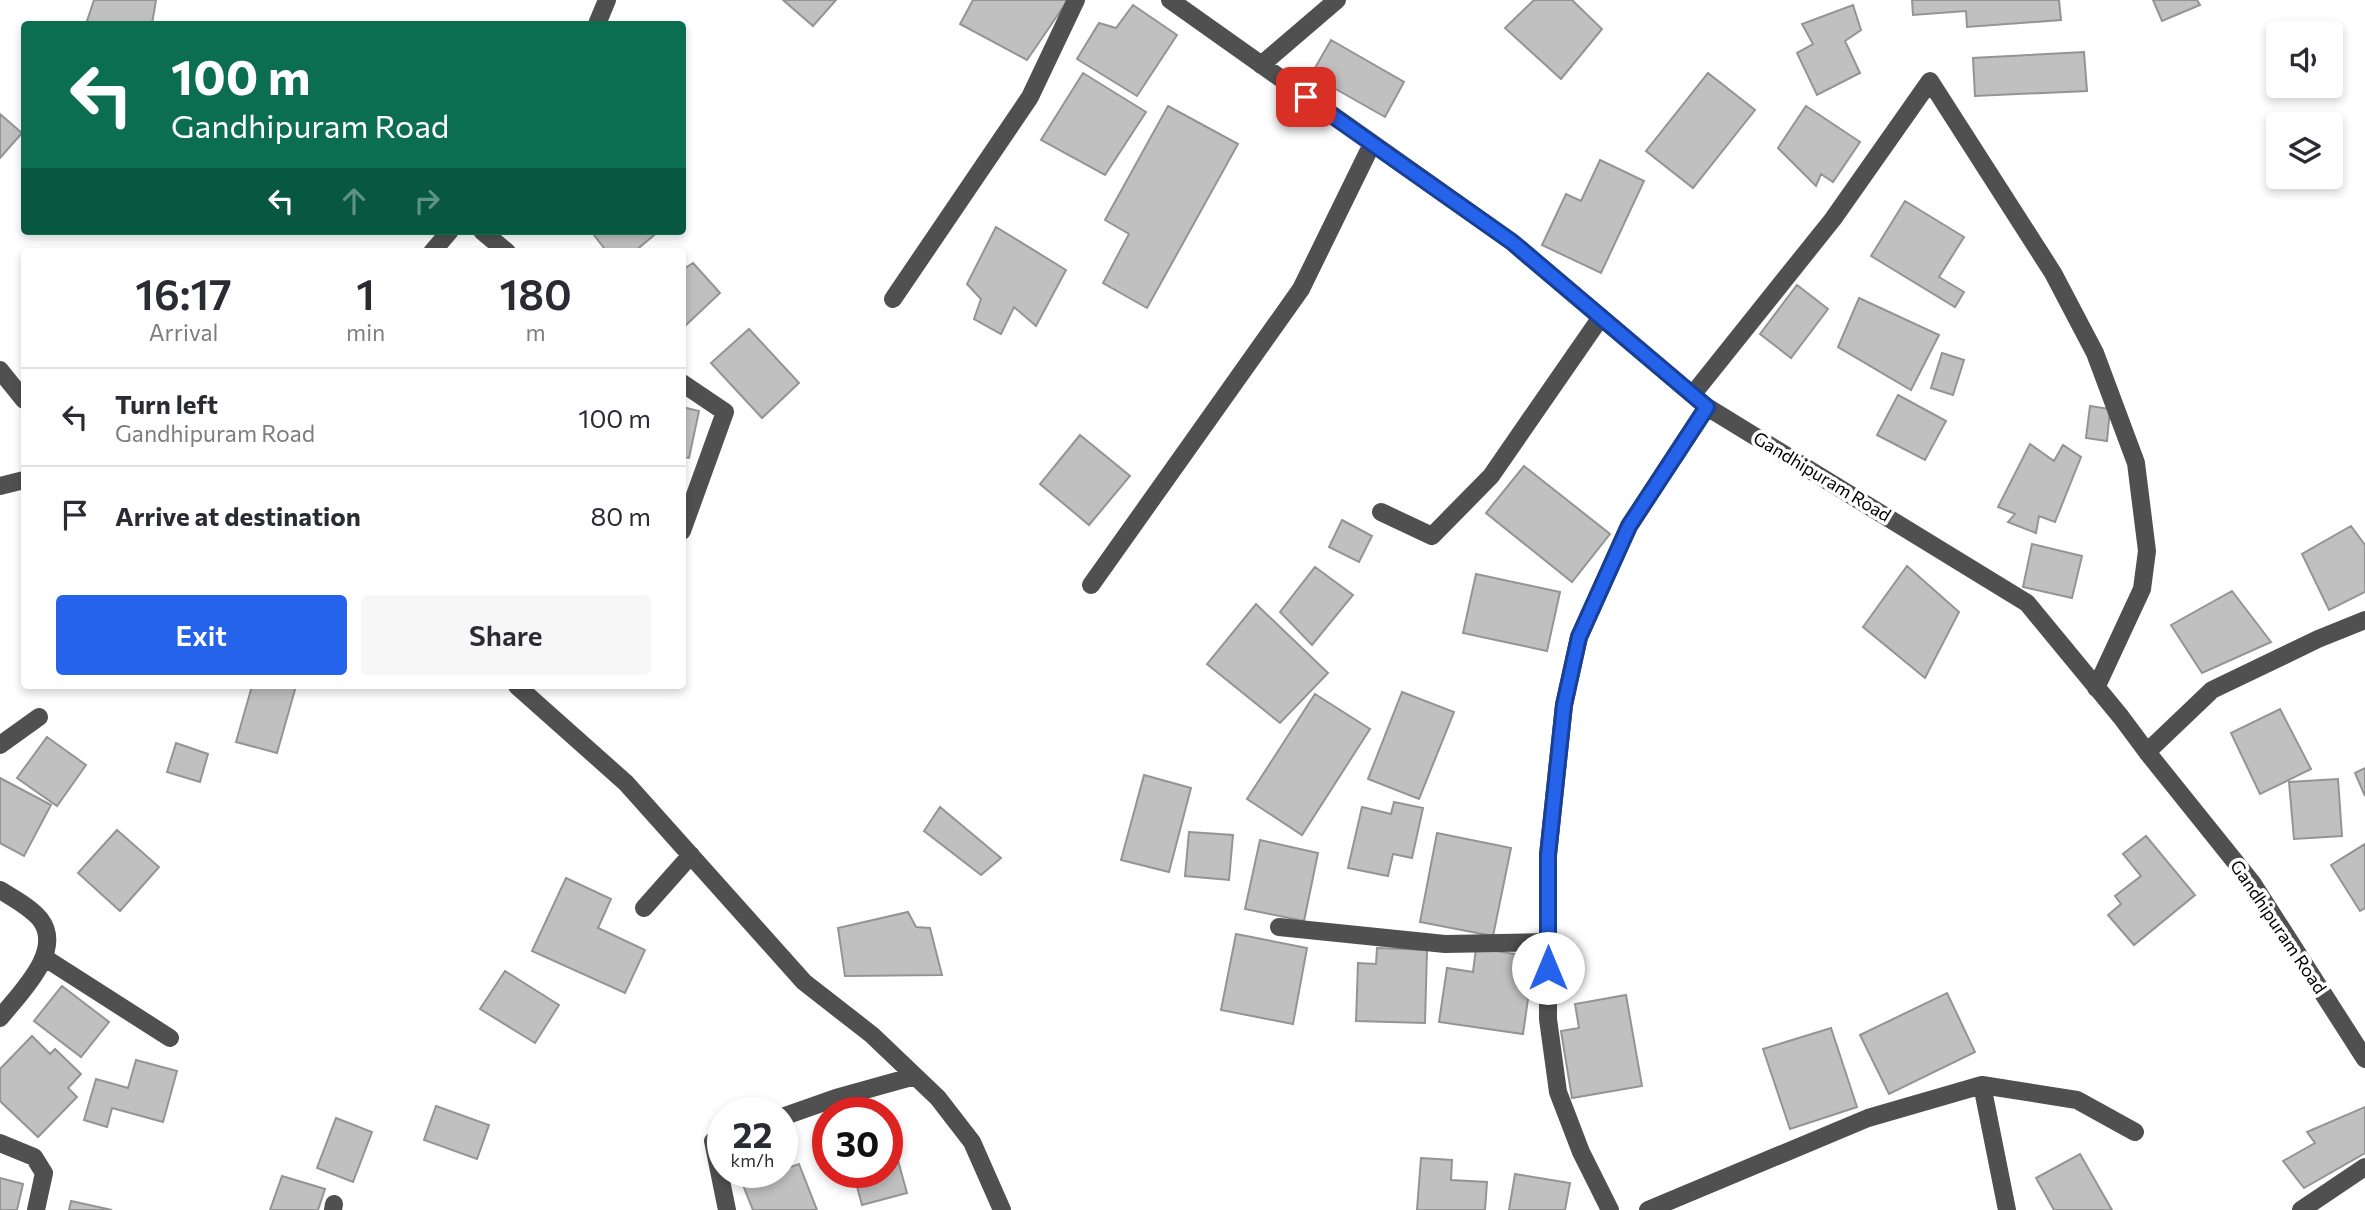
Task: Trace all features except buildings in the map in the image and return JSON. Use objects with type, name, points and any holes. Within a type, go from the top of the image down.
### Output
[{"type":"street","points":[[598,21],[607,0]]},
{"type":"street","points":[[893,299],[1030,97],[1076,0]]},
{"type":"street","name":"Gandhipuram Road","points":[[1170,0],[1512,242],[1707,407],[2027,603],[2121,716],[2253,884],[2365,1059]]},
{"type":"street","points":[[1261,65],[1337,0]]},
{"type":"street","points":[[1693,394],[1833,219],[1930,80],[2053,273],[2095,353],[2136,463],[2147,551],[2142,589],[2096,688]]},
{"type":"street","points":[[1091,585],[1301,289],[1372,144]]},
{"type":"street","points":[[487,235],[502,248]]},
{"type":"street","points":[[1381,512],[1432,536],[1490,476],[1601,317]]},
{"type":"street","points":[[0,370],[21,396]]},
{"type":"street","points":[[686,386],[725,412],[686,520]]},
{"type":"street","points":[[1610,1210],[1581,1152],[1558,1092],[1548,1019],[1548,855],[1564,705],[1579,637],[1629,526],[1707,407]]},
{"type":"street","points":[[0,486],[21,481]]},
{"type":"street","points":[[2147,752],[2212,690],[2318,639],[2365,620]]},
{"type":"street","points":[[519,689],[626,783],[804,982],[872,1035],[938,1098],[972,1142],[1002,1210]]},
{"type":"street","points":[[0,745],[39,717]]},
{"type":"street","points":[[644,908],[691,855]]},
{"type":"street","points":[[0,890],[41,920],[47,936],[45,958],[0,1018]]},
{"type":"street","points":[[1279,928],[1445,944],[1548,942]]},
{"type":"street","points":[[45,958],[170,1038]]},
{"type":"street","points":[[798,1111],[915,1076]]},
{"type":"street","points":[[1648,1210],[1868,1118],[1982,1085],[2077,1100],[2134,1132]]},
{"type":"street","points":[[1982,1085],[2007,1210]]},
{"type":"street","points":[[0,1143],[34,1157],[44,1173],[36,1210]]},
{"type":"street","points":[[2301,1210],[2365,1167]]},
{"type":"street","points":[[722,1188],[726,1210]]},
{"type":"route","points":[[1306,97],[1512,242],[1707,407],[1629,526],[1579,637],[1564,705],[1548,855],[1548,968]]}]
